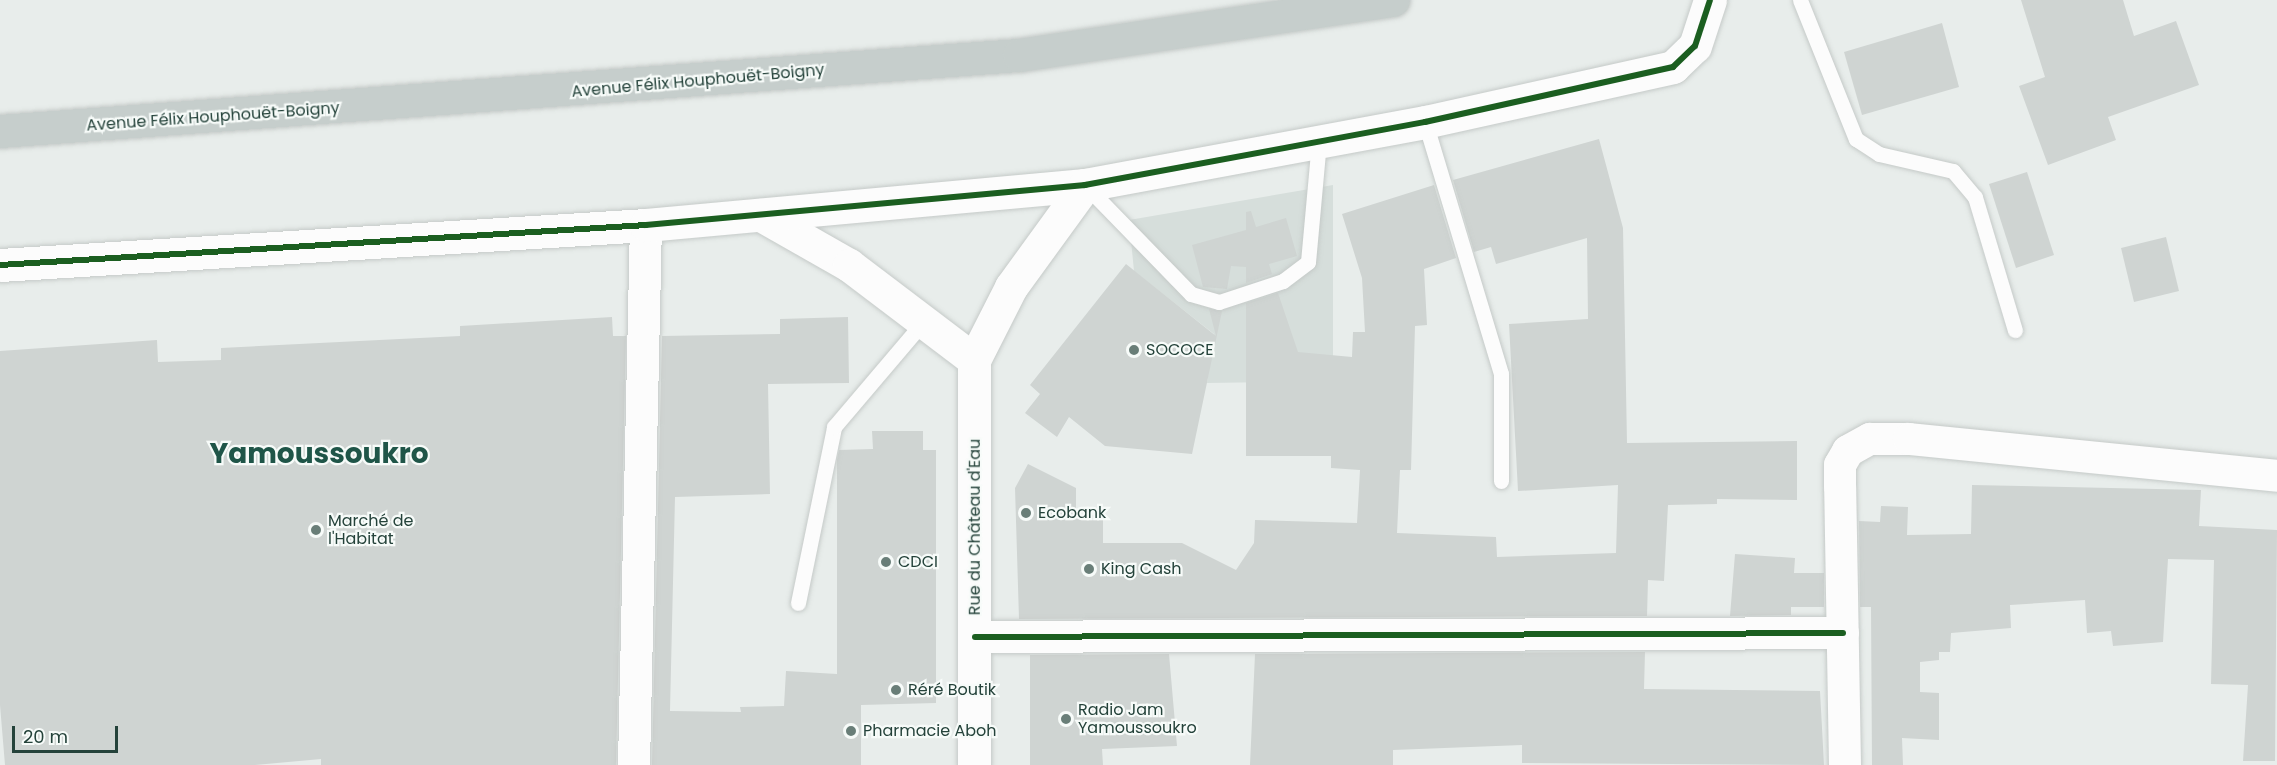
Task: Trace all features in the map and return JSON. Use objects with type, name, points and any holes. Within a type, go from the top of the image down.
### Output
[{"type":"highway","name":"Avenue Félix Houphouët-Boigny","points":[[0,131],[1019,55],[1393,0]]},
{"type":"street","points":[[0,265],[646,225],[1085,185],[1425,122],[1672,67],[1695,46],[1710,0]]},
{"type":"street","name":"Rue du Château d'Eau","points":[[974,765],[974,360],[1011,287],[1085,185]]},
{"type":"street","points":[[760,215],[849,265],[974,360]]},
{"type":"street","points":[[634,765],[646,225]]},
{"type":"street","points":[[1845,765],[1840,465],[1848,451],[1870,439],[2277,476]]},
{"type":"street","points":[[975,637],[1843,633]]},
{"type":"lane","points":[[1800,0],[1856,139],[1878,154],[1953,171],[1967,184],[2015,330]]},
{"type":"lane","points":[[1425,122],[1501,374],[1501,481]]},
{"type":"lane","points":[[1085,185],[1191,294],[1207,303],[1219,302],[1283,281],[1308,262],[1319,141]]},
{"type":"lane","points":[[798,603],[834,427],[923,322]]},
{"type":"shaded area","points":[[1333,185],[1333,381],[1207,383],[1214,334],[1134,271],[1129,220]]},
{"type":"building","points":[[2021,0],[2123,0],[2134,36],[2176,21],[2199,85],[2108,117],[2116,140],[2048,165],[2019,86],[2045,77]]},
{"type":"building","points":[[1942,23],[1959,87],[1862,115],[1844,52]]},
{"type":"building","points":[[1599,139],[1623,228],[1627,443],[1797,441],[1797,500],[1717,499],[1717,504],[1668,505],[1664,581],[1648,580],[1647,616],[1019,619],[1015,488],[1028,464],[1076,488],[1076,515],[1103,515],[1103,543],[1182,543],[1236,570],[1254,543],[1255,520],[1357,523],[1360,470],[1331,468],[1331,456],[1246,456],[1246,303],[1278,293],[1298,352],[1352,357],[1353,332],[1365,332],[1362,278],[1342,214],[1434,185],[1456,258],[1424,269],[1427,325],[1415,326],[1411,470],[1400,470],[1397,533],[1496,537],[1497,557],[1616,553],[1618,485],[1518,491],[1509,324],[1588,319],[1587,238],[1496,264],[1491,247],[1474,252],[1453,180]]},
{"type":"building","points":[[2027,172],[2054,255],[2016,268],[1989,184]]},
{"type":"building","points":[[1251,211],[1256,227],[1286,218],[1297,256],[1269,264],[1272,274],[1246,283],[1246,267],[1231,266],[1227,289],[1203,287],[1192,245],[1246,230],[1246,212]]},
{"type":"building","points":[[2166,237],[2179,291],[2134,302],[2121,248]]},
{"type":"building","name":"SOCOCE","points":[[1126,264],[1216,336],[1209,309],[1222,311],[1192,454],[1105,446],[1069,417],[1057,437],[1025,413],[1040,394],[1030,385]]},
{"type":"building","name":"Marché de l'Habitat","points":[[612,317],[613,336],[626,336],[616,765],[321,765],[321,759],[255,765],[5,765],[0,705],[0,351],[157,340],[158,362],[221,360],[221,348],[460,336],[460,326]]},
{"type":"building","points":[[848,317],[849,383],[768,384],[770,494],[675,497],[670,711],[741,712],[740,707],[784,706],[786,671],[837,674],[837,460],[839,450],[873,449],[872,431],[923,431],[923,450],[936,450],[936,703],[861,705],[861,765],[652,765],[662,336],[780,334],[780,319]]},
{"type":"building","points":[[1972,485],[2201,490],[2199,526],[2277,530],[2275,761],[2243,761],[2248,685],[2211,684],[2214,560],[2168,559],[2163,642],[2113,646],[2111,631],[2087,633],[2085,600],[2010,605],[2011,628],[1951,633],[1950,652],[1939,652],[1939,660],[1920,662],[1920,692],[1939,693],[1939,740],[1902,738],[1903,765],[1872,765],[1871,607],[1860,607],[1859,521],[1880,522],[1881,506],[1908,507],[1907,535],[1971,534]]},
{"type":"building","points":[[1735,554],[1795,558],[1794,573],[1824,573],[1824,607],[1791,607],[1791,615],[1730,616]]},
{"type":"building","points":[[1645,652],[1644,689],[1820,691],[1824,765],[1522,763],[1522,745],[1393,750],[1393,765],[1250,765],[1255,654]]},
{"type":"building","points":[[1169,654],[1177,746],[1102,749],[1103,765],[1030,765],[1030,655]]},
{"type":"cycle path","points":[[0,265],[646,225],[1085,185],[1425,122],[1673,67],[1695,46],[1710,0]]},
{"type":"cycle path","points":[[975,637],[1843,633]]},
{"type":"place","name":"SOCOCE","points":[[1134,350]]},
{"type":"place","name":"Ecobank","points":[[1026,513]]},
{"type":"place","name":"Marché de l'Habitat","points":[[316,530]]},
{"type":"place","name":"CDCI","points":[[886,562]]},
{"type":"place","name":"King Cash","points":[[1089,569]]},
{"type":"place","name":"Réré Boutik","points":[[896,690]]},
{"type":"place","name":"Radio Jam Yamoussoukro","points":[[1066,719]]},
{"type":"place","name":"Pharmacie Aboh","points":[[851,731]]},
{"type":"district","name":"Yamoussoukro","points":[[319,454]]}]
